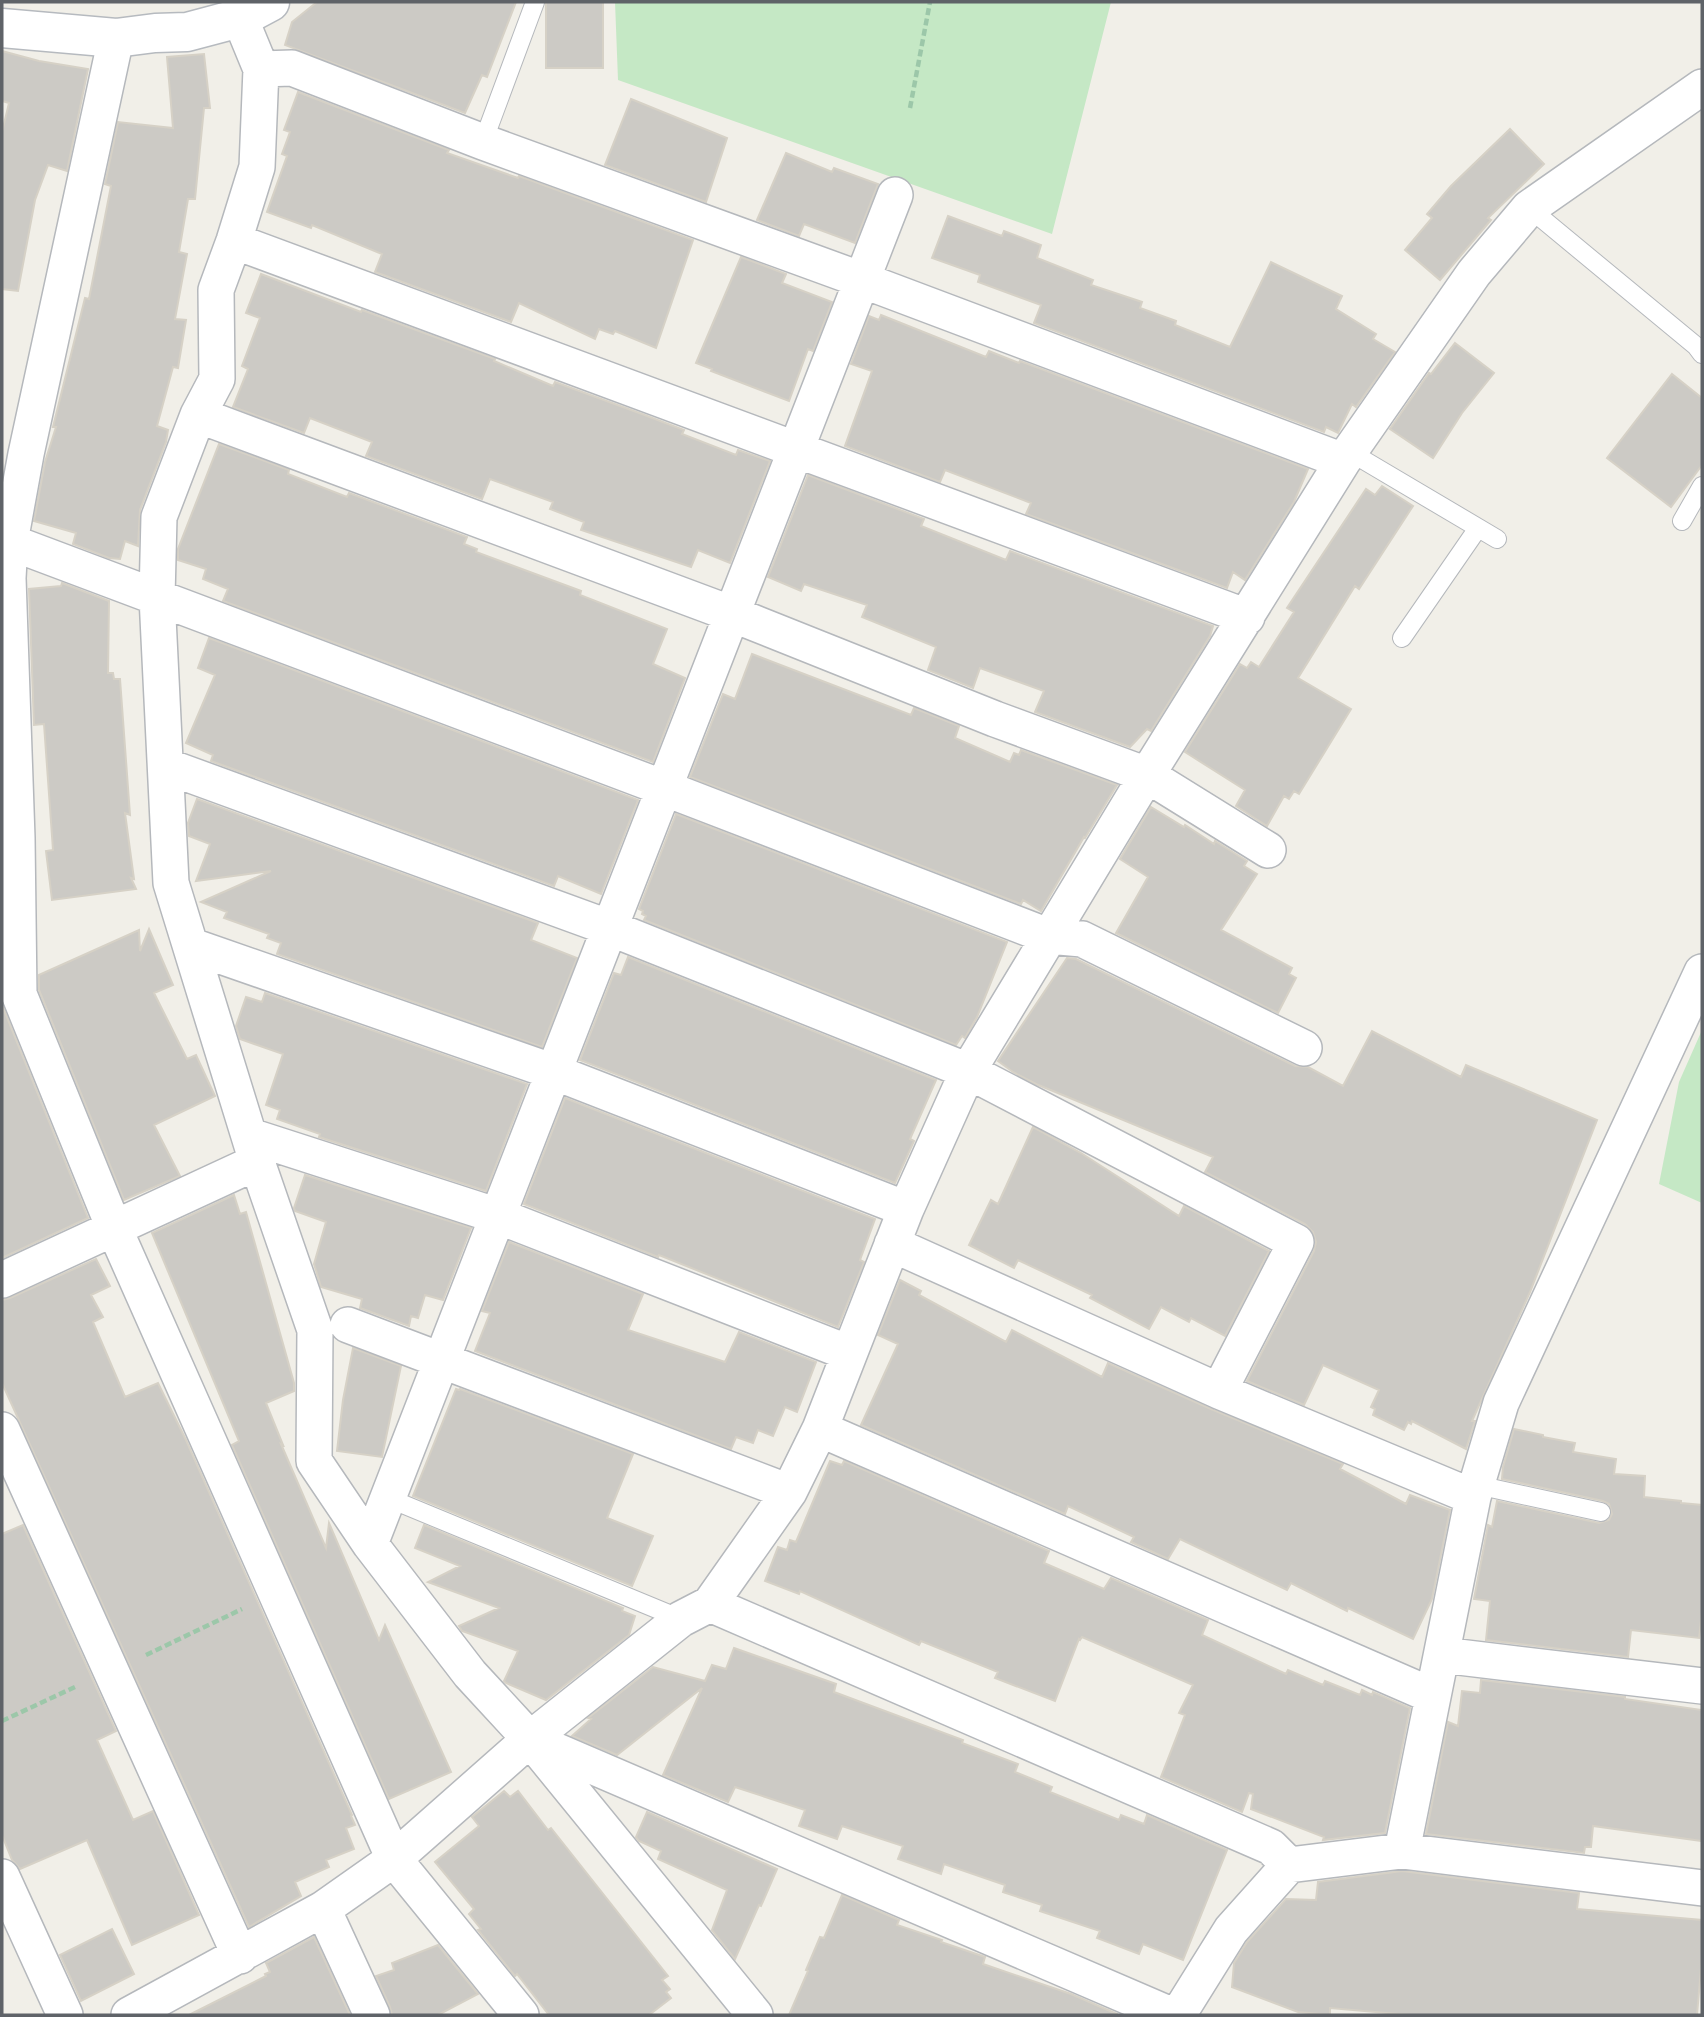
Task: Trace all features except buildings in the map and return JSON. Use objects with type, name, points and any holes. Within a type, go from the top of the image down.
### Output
[{"type":"street","points":[[2,28],[116,38],[187,32],[255,10],[261,69],[257,167],[216,290],[217,379],[198,415],[159,517],[157,597],[171,883],[253,1149],[315,1331],[313,1461],[370,1544],[470,1674],[530,1739],[755,2015]]},
{"type":"street","points":[[116,38],[14,453],[10,542],[5,578],[10,998],[394,1859],[521,2015]]},
{"type":"street","points":[[261,69],[292,68],[483,142],[1347,456]]},
{"type":"street","points":[[130,2015],[323,1909],[394,1859],[530,1739],[695,1612],[789,1492],[820,1429],[906,1209],[968,1071],[1147,775],[1347,456],[1474,273],[1530,208],[1702,87]]},
{"type":"street","points":[[370,1544],[895,195]]},
{"type":"street","points":[[234,241],[1247,617]]},
{"type":"street","points":[[198,415],[732,614],[983,714],[1147,775],[1268,850]]},
{"type":"street","points":[[10,542],[1048,936],[1082,939],[1304,1048]]},
{"type":"street","points":[[166,766],[610,928],[968,1071],[1296,1242],[1219,1391]]},
{"type":"street","points":[[192,946],[554,1072],[906,1209]]},
{"type":"street","points":[[1402,1852],[1475,1491],[1501,1402],[1702,972]]},
{"type":"street","points":[[2,1280],[114,1228],[253,1149],[498,1216],[849,1353]]},
{"type":"street","points":[[892,1244],[1219,1391],[1475,1491]]},
{"type":"street","points":[[348,1325],[789,1492]]},
{"type":"street","points":[[820,1429],[1433,1696]]},
{"type":"street","points":[[2,1430],[240,1956]]},
{"type":"street","points":[[695,1612],[1270,1847],[1289,1866]]},
{"type":"street","points":[[1441,1655],[1702,1686]]},
{"type":"street","points":[[530,1739],[1171,2015]]},
{"type":"street","points":[[1178,2015],[1231,1930],[1289,1866],[1402,1852],[1702,1888]]},
{"type":"street","points":[[2,1877],[65,2015]]},
{"type":"street","points":[[323,1909],[372,2015]]},
{"type":"lane","points":[[483,142],[534,2]]},
{"type":"lane","points":[[1530,208],[1696,346],[1702,354]]},
{"type":"lane","points":[[1347,456],[1497,539]]},
{"type":"lane","points":[[1682,521],[1702,486]]},
{"type":"lane","points":[[1402,638],[1478,528]]},
{"type":"lane","points":[[1475,1491],[1601,1512]]},
{"type":"lane","points":[[388,1498],[695,1612]]},
{"type":"path","points":[[910,108],[930,2]]},
{"type":"green space","points":[[615,2],[1111,2],[1052,234],[618,80]]},
{"type":"green space","points":[[1702,1030],[1702,1203],[1659,1184],[1679,1082]]}]
